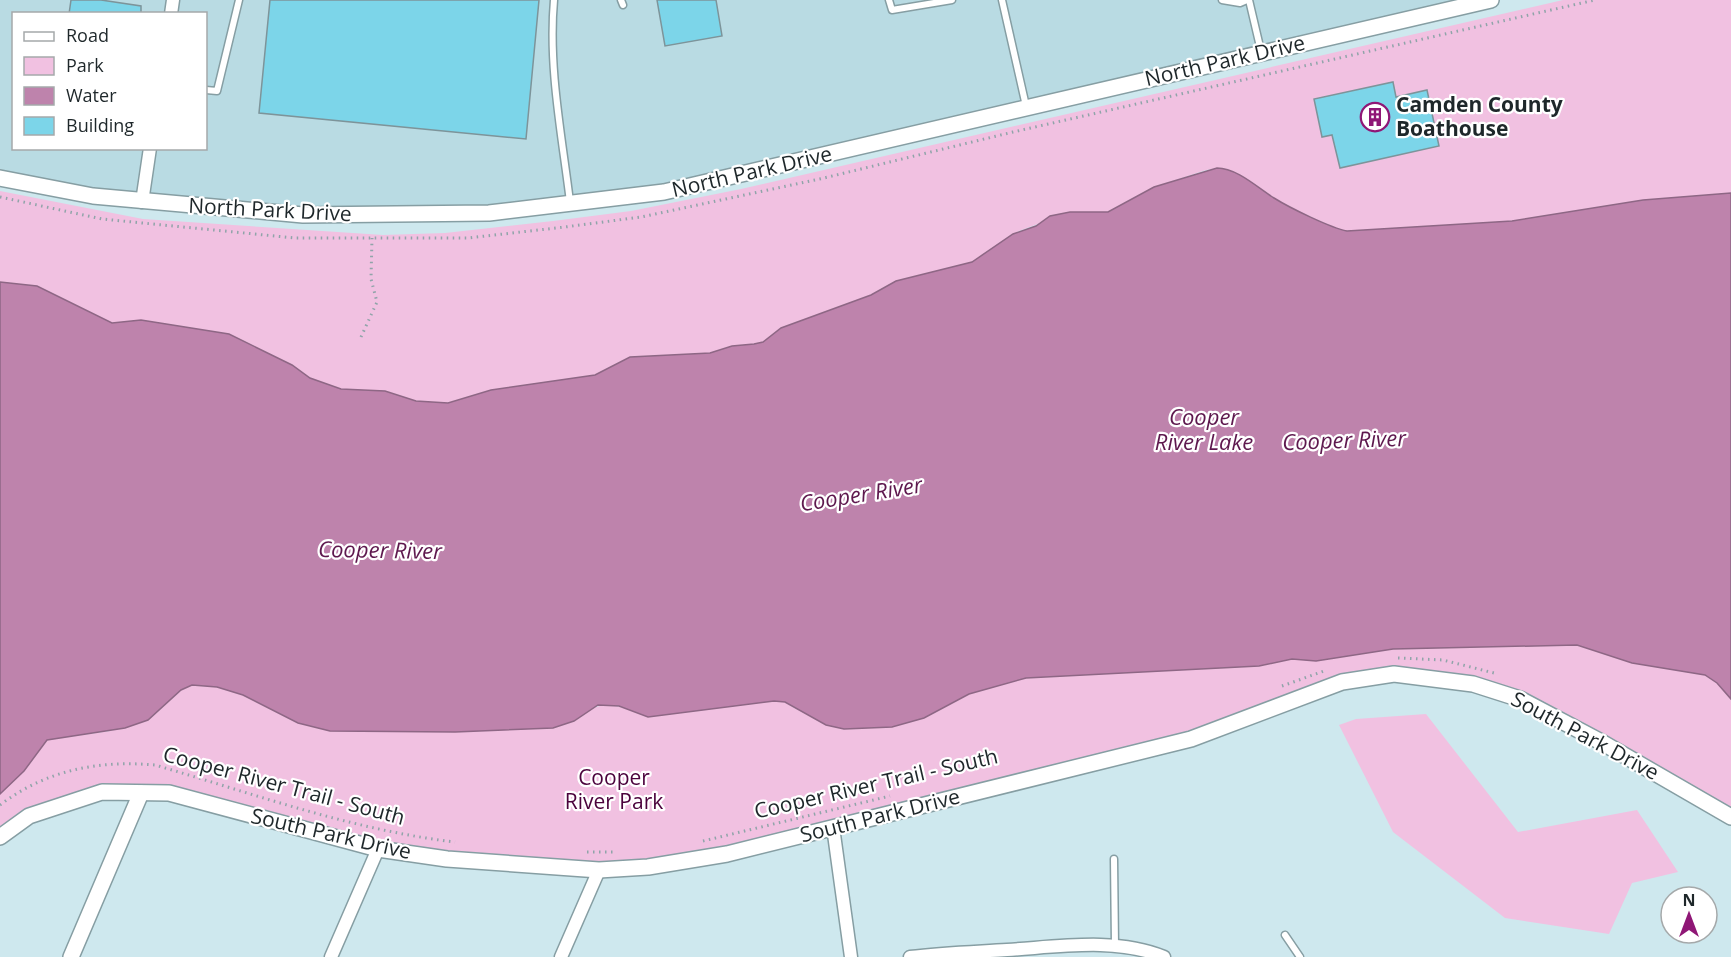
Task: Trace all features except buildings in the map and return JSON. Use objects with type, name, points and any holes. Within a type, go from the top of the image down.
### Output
[{"type":"street","name":"North Park Drive","points":[[0,178],[93,196],[142,202],[303,215],[489,213],[664,192],[1491,0]]},
{"type":"street","points":[[142,202],[150,150]]},
{"type":"street","name":"South Park Drive","points":[[0,837],[30,816],[102,792],[170,793],[378,849],[447,859],[599,870],[648,867],[727,854],[1191,739],[1342,682],[1394,674],[1473,684],[1520,699],[1603,743],[1731,818]]},
{"type":"street","points":[[70,957],[141,793]]},
{"type":"street","points":[[833,827],[851,957]]},
{"type":"street","points":[[331,957],[378,849]]},
{"type":"street","points":[[561,957],[599,870]]},
{"type":"street","points":[[918,957],[1051,947],[1115,946],[1147,950],[1164,957]]},
{"type":"lane","points":[[207,90],[217,91],[239,0]]},
{"type":"lane","points":[[554,0],[552,27],[555,75],[570,203]]},
{"type":"lane","points":[[890,0],[891,10],[902,10],[952,0]]},
{"type":"lane","points":[[1002,0],[1027,109]]},
{"type":"lane","points":[[1222,0],[1240,3],[1248,0],[1261,52]]},
{"type":"lane","points":[[1114,859],[1115,946]]},
{"type":"lane","points":[[1285,935],[1300,957]]},
{"type":"path","points":[[361,337],[377,302],[370,279],[372,238]]},
{"type":"path","points":[[1394,658],[1443,660],[1502,676]]},
{"type":"path","points":[[1280,687],[1332,668]]},
{"type":"path","name":"Cooper River Trail - South","points":[[0,805],[34,783],[83,767],[124,763],[155,765],[329,818],[393,833],[460,843]]},
{"type":"path","name":"Cooper River Trail - South","points":[[693,843],[901,793]]},
{"type":"path","points":[[578,852],[622,852]]},
{"type":"shaded area","points":[[0,0],[1491,0],[664,192],[570,203],[303,215],[0,178]]},
{"type":"green space","points":[[1563,0],[1731,0],[1731,193],[1643,200],[1512,221],[1347,231],[1335,228],[1289,207],[1222,168],[1206,170],[1155,187],[1108,212],[1070,212],[1019,231],[972,262],[896,281],[871,295],[781,328],[763,342],[732,346],[710,353],[630,357],[595,375],[491,390],[448,403],[416,401],[385,391],[341,389],[310,378],[292,365],[229,334],[141,320],[112,323],[37,286],[0,282],[0,191],[143,219],[383,235],[445,233],[553,221],[631,211],[741,189]]},
{"type":"green space","name":"Cooper River Park","points":[[1577,645],[1705,675],[1717,683],[1731,699],[1731,817],[1520,699],[1430,676],[1342,682],[1191,739],[648,867],[447,859],[169,793],[83,798],[0,837],[0,794],[24,771],[47,740],[110,731],[153,716],[187,685],[217,687],[243,695],[298,723],[383,732],[455,732],[574,721],[590,709],[606,704],[634,710],[648,717],[774,701],[785,702],[796,709],[924,718],[969,694],[1026,678],[1259,666],[1292,659],[1316,661],[1393,649]]},
{"type":"green space","points":[[1426,714],[1518,832],[1637,810],[1678,872],[1632,883],[1609,934],[1505,918],[1393,832],[1339,725],[1356,719]]},
{"type":"water","name":"Cooper River Lake","points":[[1217,168],[1232,171],[1290,207],[1347,231],[1512,221],[1643,200],[1731,193],[1731,699],[1717,683],[1705,675],[1632,663],[1577,645],[1393,649],[1316,661],[1292,659],[1259,666],[1026,678],[969,694],[924,718],[892,727],[844,729],[826,725],[785,702],[774,701],[648,717],[619,706],[598,705],[574,721],[553,728],[455,732],[330,731],[298,723],[243,695],[217,687],[192,685],[181,690],[148,720],[125,728],[47,740],[24,771],[0,794],[0,282],[37,286],[112,323],[141,320],[229,334],[292,365],[310,378],[341,389],[385,391],[416,401],[448,403],[491,390],[595,375],[630,357],[710,353],[732,346],[763,342],[781,328],[871,295],[896,281],[972,262],[1013,234],[1036,226],[1050,216],[1070,212],[1108,212],[1154,187]]},
{"type":"place","name":"Camden County Boathouse","points":[[1375,117]]},
{"type":"water label","name":"Cooper River","points":[[1344,440]]},
{"type":"water label","name":"Cooper River","points":[[861,494]]},
{"type":"water label","name":"Cooper River","points":[[380,550]]}]
